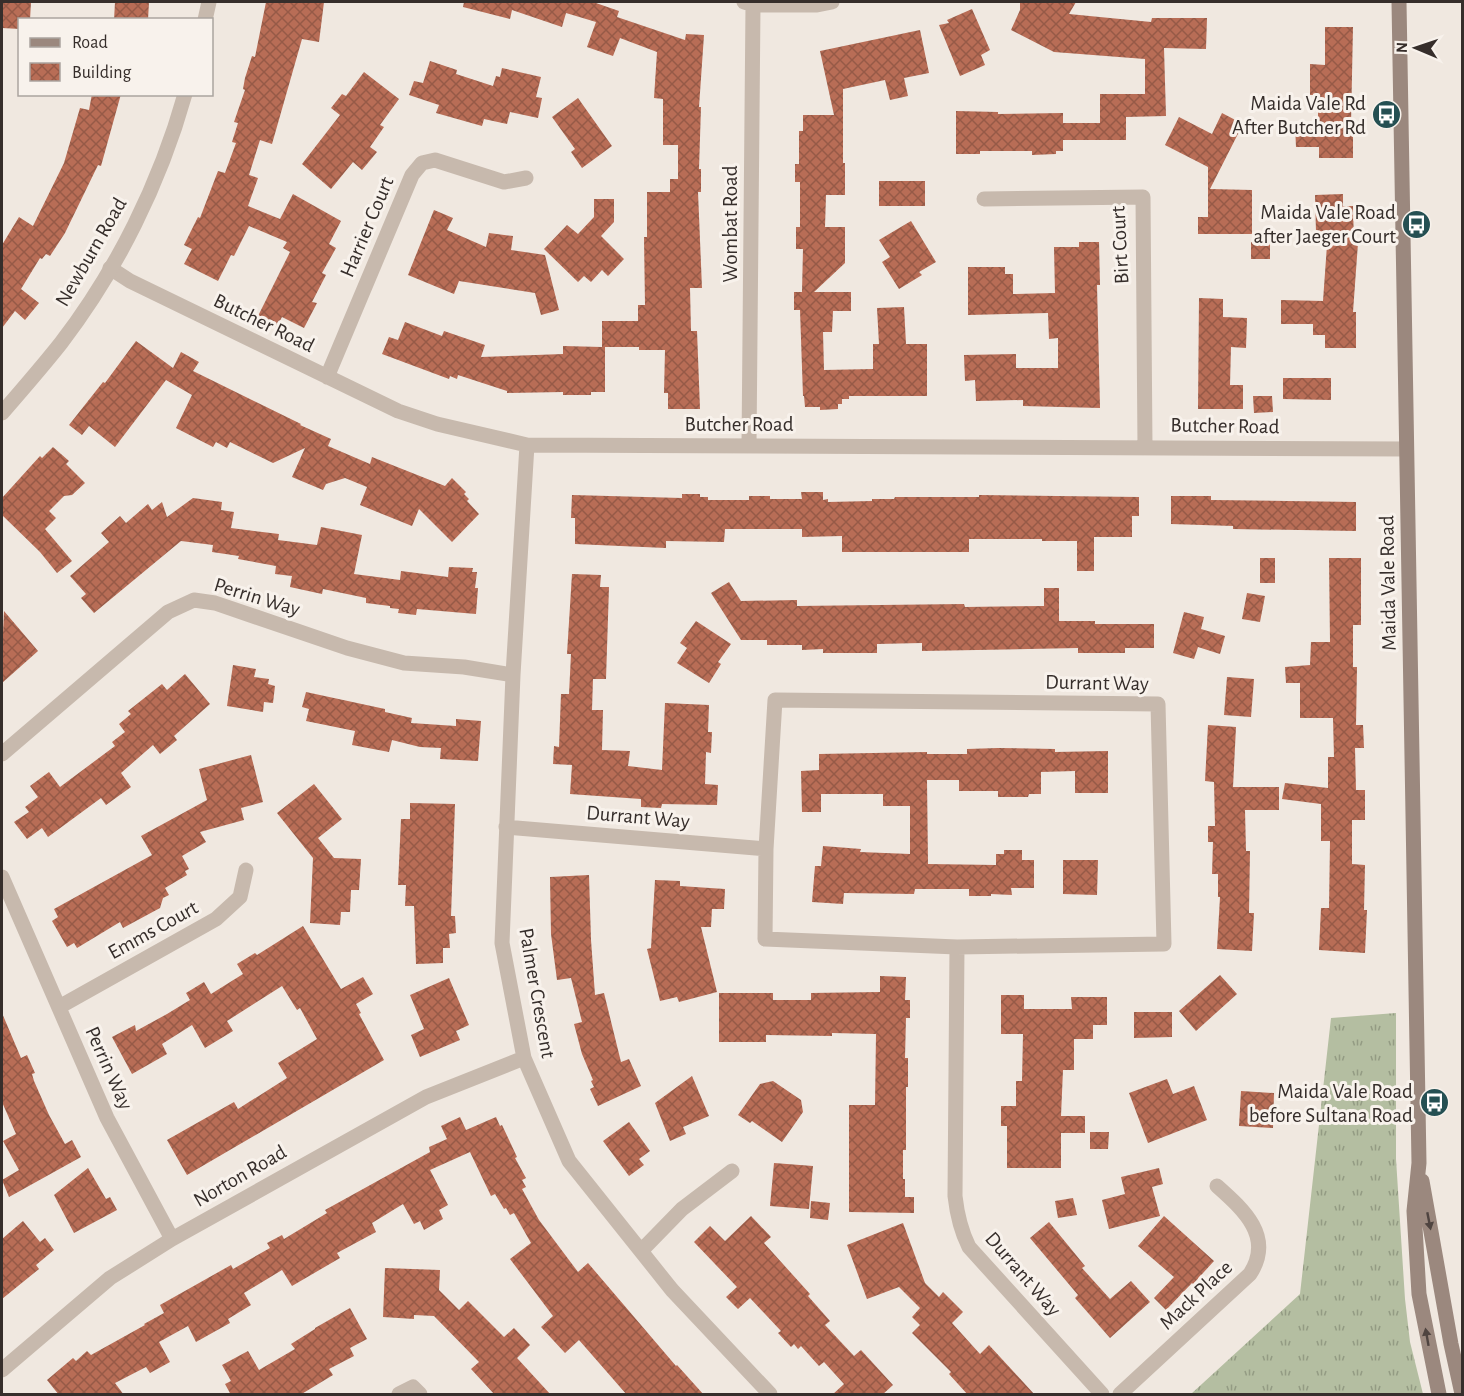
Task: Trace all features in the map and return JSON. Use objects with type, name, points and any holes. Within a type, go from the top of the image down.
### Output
[{"type":"main road","name":"Maida Vale Road","points":[[1398,2],[1419,1163],[1414,1211],[1419,1294],[1439,1395]]},
{"type":"main road","name":"Maida Vale Road","points":[[1419,1163],[1462,1395]]},
{"type":"street","points":[[205,18],[209,2]]},
{"type":"street","points":[[748,3],[817,5],[832,2]]},
{"type":"street","name":"Wombat Road","points":[[748,3],[749,445]]},
{"type":"street","name":"Newburn Road","points":[[2,413],[61,343],[127,239],[163,159],[184,96]]},
{"type":"street","name":"Harrier Court","points":[[327,377],[412,175],[422,163],[435,160],[504,182],[526,178]]},
{"type":"street","name":"Birt Court","points":[[984,199],[1143,197],[1145,446]]},
{"type":"street","name":"Butcher Road","points":[[110,268],[129,281],[388,406],[437,424],[527,445],[1145,446],[1406,449]]},
{"type":"street","name":"Palmer Crescent","points":[[527,445],[513,675],[502,943],[524,1058],[569,1161],[672,1290],[770,1395]]},
{"type":"street","name":"Perrin Way","points":[[2,754],[168,612],[194,600],[215,603],[347,648],[404,663],[464,667],[513,675]]},
{"type":"street","name":"Durrant Way","points":[[775,700],[1158,704],[1164,944],[957,947],[765,939],[766,849],[775,700]]},
{"type":"street","name":"Durrant Way","points":[[506,827],[766,849]]},
{"type":"street","name":"Emms Court","points":[[59,1007],[216,919],[240,897],[246,870]]},
{"type":"street","name":"Perrin Way","points":[[2,877],[107,1118],[172,1239]]},
{"type":"street","name":"Durrant Way","points":[[957,947],[955,1196],[964,1236],[969,1247],[1102,1395]]},
{"type":"street","name":"Norton Road","points":[[2,1370],[110,1278],[172,1239],[426,1097],[524,1058]]},
{"type":"street","points":[[641,1251],[681,1209],[732,1171]]},
{"type":"street","name":"Mack Place","points":[[1120,1395],[1250,1274],[1257,1262],[1260,1251],[1258,1238],[1252,1225],[1240,1207],[1217,1186]]},
{"type":"street","points":[[399,1395],[413,1387],[420,1395]]},
{"type":"green space","points":[[1396,1013],[1396,1159],[1405,1299],[1410,1342],[1423,1394],[1191,1394],[1300,1294],[1331,1018]]},
{"type":"building","points":[[2,2],[31,2],[30,18],[18,18],[18,29],[2,28]]},
{"type":"building","points":[[115,2],[149,2],[148,18],[114,18]]},
{"type":"building","points":[[266,2],[324,2],[319,42],[302,39],[272,144],[260,140],[249,175],[258,178],[248,206],[280,219],[293,194],[341,221],[329,244],[336,248],[322,273],[326,275],[312,302],[317,303],[304,328],[282,317],[276,328],[257,318],[290,252],[283,248],[287,242],[249,226],[218,281],[184,264],[192,249],[184,245],[198,217],[200,218],[218,171],[225,173],[236,143],[232,142],[238,123],[234,122],[245,90],[243,89],[245,78],[252,56],[255,57]]},
{"type":"building","points":[[464,2],[593,2],[619,11],[617,17],[685,40],[686,34],[704,35],[699,107],[701,107],[699,169],[701,169],[701,192],[698,192],[702,288],[690,288],[691,331],[697,331],[700,409],[668,409],[668,393],[664,393],[665,350],[605,347],[605,392],[591,392],[591,395],[563,395],[563,392],[507,393],[507,391],[458,375],[457,379],[450,376],[449,379],[382,354],[389,337],[398,340],[405,322],[442,336],[444,331],[485,345],[481,357],[563,354],[563,346],[602,347],[602,321],[638,321],[638,305],[645,305],[644,237],[647,237],[647,192],[670,192],[670,179],[678,179],[678,145],[663,145],[663,99],[654,98],[657,52],[620,38],[613,56],[587,47],[596,22],[566,13],[562,27],[512,10],[510,19],[463,7]]},
{"type":"building","points":[[1020,2],[1076,2],[1069,14],[1151,22],[1152,18],[1207,18],[1206,49],[1164,48],[1166,116],[1126,117],[1126,140],[1063,140],[1063,151],[1056,151],[1056,154],[1032,155],[1032,151],[980,151],[980,154],[956,154],[956,111],[998,112],[998,114],[1063,113],[1063,123],[1100,123],[1100,94],[1145,94],[1145,59],[1054,52],[1011,30],[1020,10]]},
{"type":"building","points":[[972,9],[990,50],[981,55],[985,65],[960,76],[939,25],[949,23],[947,20]]},
{"type":"building","points":[[1325,27],[1353,27],[1351,124],[1353,124],[1353,158],[1319,158],[1319,147],[1296,147],[1295,125],[1318,125],[1318,95],[1310,95],[1310,64],[1325,65]]},
{"type":"building","points":[[920,30],[929,73],[904,78],[908,96],[890,100],[885,80],[843,89],[845,195],[826,195],[825,227],[845,227],[845,263],[814,292],[851,292],[851,311],[833,311],[832,332],[823,332],[824,370],[873,369],[873,344],[879,344],[877,308],[904,307],[906,344],[927,344],[927,396],[849,396],[849,399],[842,399],[842,404],[838,404],[838,409],[820,410],[820,407],[805,407],[800,310],[794,310],[794,292],[802,292],[803,249],[796,249],[796,227],[800,227],[800,182],[795,182],[795,164],[799,164],[799,131],[803,131],[803,115],[834,115],[820,51]]},
{"type":"building","points":[[430,61],[457,70],[456,74],[493,86],[496,76],[500,77],[502,68],[541,77],[536,97],[542,98],[538,118],[510,112],[507,124],[484,119],[482,126],[436,113],[439,105],[409,95],[414,81],[423,83]]},
{"type":"building","points":[[364,72],[399,99],[380,125],[384,127],[370,147],[377,152],[362,170],[353,162],[331,189],[302,164],[340,115],[331,108],[342,94],[346,96]]},
{"type":"building","points":[[92,96],[120,96],[101,166],[98,165],[65,233],[50,256],[46,254],[42,259],[40,258],[21,289],[39,303],[25,320],[15,311],[2,328],[2,245],[19,217],[33,226],[64,163],[80,108],[89,110]]},
{"type":"building","points":[[578,98],[612,146],[582,168],[571,152],[575,149],[552,117]]},
{"type":"building","points":[[1222,113],[1243,124],[1210,189],[1252,190],[1252,234],[1198,234],[1198,217],[1208,217],[1208,167],[1165,145],[1179,117],[1212,134]]},
{"type":"building","points":[[879,181],[925,181],[925,206],[879,206]]},
{"type":"building","points":[[1343,194],[1343,206],[1353,206],[1354,243],[1358,243],[1353,312],[1356,312],[1356,348],[1325,348],[1325,335],[1313,335],[1313,324],[1281,324],[1281,300],[1323,301],[1328,231],[1316,232],[1315,195]]},
{"type":"building","points":[[594,199],[614,199],[614,222],[601,236],[624,259],[608,276],[602,270],[591,282],[584,276],[578,282],[544,249],[567,225],[578,234],[594,217]]},
{"type":"building","points":[[434,210],[453,218],[447,230],[486,247],[489,233],[513,236],[511,250],[545,255],[559,310],[541,315],[535,293],[459,281],[454,294],[408,275]]},
{"type":"building","points":[[911,221],[936,262],[919,272],[922,275],[899,289],[882,262],[890,257],[879,240]]},
{"type":"building","points":[[1079,242],[1099,242],[1100,285],[1097,285],[1100,408],[1023,406],[1023,400],[976,401],[975,380],[965,381],[964,355],[1016,354],[1016,368],[1058,368],[1058,338],[1049,339],[1048,313],[968,315],[968,267],[1005,267],[1005,274],[1013,274],[1013,294],[1055,293],[1054,247],[1079,247]]},
{"type":"building","points":[[1251,242],[1270,242],[1270,259],[1251,259]]},
{"type":"building","points":[[1199,298],[1223,299],[1223,317],[1247,318],[1246,348],[1231,347],[1230,385],[1243,385],[1243,409],[1198,409]]},
{"type":"building","points":[[136,341],[173,368],[181,352],[199,362],[193,371],[331,439],[328,446],[370,464],[372,457],[445,486],[452,478],[466,492],[464,494],[469,499],[467,501],[479,514],[452,542],[419,509],[412,526],[360,505],[367,487],[345,478],[326,484],[323,490],[292,477],[305,448],[273,463],[230,442],[227,448],[216,442],[213,447],[176,428],[192,395],[166,380],[115,447],[89,426],[82,435],[69,425],[103,382],[105,383]]},
{"type":"building","points":[[1283,378],[1331,378],[1331,400],[1283,399]]},
{"type":"building","points":[[1253,396],[1272,396],[1273,412],[1254,413]]},
{"type":"building","points":[[53,447],[69,461],[66,464],[85,483],[72,495],[64,496],[49,511],[56,518],[45,529],[72,561],[57,573],[40,552],[2,515],[2,498],[40,456],[42,458]]},
{"type":"building","points":[[801,492],[823,492],[823,500],[828,499],[828,502],[872,501],[872,499],[894,499],[895,497],[979,497],[979,495],[1139,497],[1139,516],[1132,516],[1132,537],[1094,537],[1094,571],[1077,571],[1077,541],[1042,541],[1042,539],[969,539],[969,552],[842,552],[842,536],[802,537],[802,529],[725,529],[724,542],[666,541],[666,548],[575,544],[575,518],[571,518],[572,495],[682,498],[682,494],[700,494],[700,497],[708,497],[708,500],[749,500],[749,496],[770,496],[770,499],[802,499]]},
{"type":"building","points":[[1171,496],[1211,496],[1211,500],[1356,502],[1356,531],[1233,529],[1233,526],[1171,524]]},
{"type":"building","points":[[193,498],[222,502],[221,510],[234,512],[231,528],[279,534],[278,540],[317,545],[321,527],[362,535],[354,574],[400,580],[401,571],[448,577],[449,567],[473,568],[472,572],[477,572],[476,614],[417,609],[416,615],[398,613],[399,609],[390,608],[390,606],[366,603],[366,598],[323,589],[322,594],[290,587],[292,576],[275,574],[276,566],[238,559],[239,556],[212,552],[213,545],[181,541],[94,613],[81,598],[86,594],[70,576],[109,542],[101,533],[120,516],[126,523],[148,504],[152,510],[162,502],[167,517]]},
{"type":"building","points":[[1260,558],[1275,558],[1275,583],[1260,583]]},
{"type":"building","points":[[1329,558],[1361,558],[1361,625],[1353,625],[1353,667],[1357,667],[1356,725],[1363,725],[1364,748],[1355,748],[1356,790],[1365,790],[1365,820],[1352,820],[1352,864],[1365,865],[1364,910],[1367,910],[1365,953],[1319,950],[1321,908],[1329,908],[1330,841],[1321,841],[1321,804],[1282,799],[1285,783],[1328,788],[1328,757],[1334,757],[1333,718],[1300,718],[1300,683],[1286,683],[1285,667],[1310,665],[1311,642],[1330,642]]},
{"type":"building","points":[[572,574],[601,575],[600,587],[609,587],[606,679],[593,679],[592,710],[603,710],[602,750],[630,751],[628,766],[662,770],[665,703],[709,705],[708,732],[712,732],[711,753],[706,752],[705,784],[718,785],[717,805],[662,804],[661,808],[641,807],[641,799],[570,794],[572,765],[553,764],[554,746],[559,747],[561,694],[569,694],[571,654],[567,654]]},
{"type":"building","points":[[729,582],[741,601],[797,600],[797,606],[964,604],[965,607],[1044,606],[1044,588],[1059,588],[1059,621],[1095,621],[1095,624],[1154,624],[1154,648],[1125,648],[1125,653],[1078,653],[1078,648],[922,651],[922,643],[877,644],[877,653],[823,653],[823,649],[802,650],[802,645],[767,645],[767,640],[741,640],[711,593]]},
{"type":"building","points":[[1247,593],[1265,596],[1260,622],[1242,619]]},
{"type":"building","points":[[4,611],[38,651],[2,683],[2,635]]},
{"type":"building","points":[[1184,612],[1204,617],[1201,629],[1225,636],[1220,654],[1198,647],[1194,659],[1173,653]]},
{"type":"building","points":[[696,621],[731,644],[718,662],[721,664],[709,683],[677,663],[687,648],[680,643]]},
{"type":"building","points":[[233,665],[256,669],[254,677],[269,679],[268,684],[275,686],[273,703],[264,702],[263,712],[227,706]]},
{"type":"building","points":[[185,674],[210,704],[174,736],[177,740],[160,754],[153,745],[121,773],[131,787],[106,805],[101,798],[48,837],[42,828],[27,839],[14,822],[29,812],[25,807],[38,797],[30,786],[49,772],[60,787],[115,746],[112,742],[125,732],[119,724],[131,714],[128,711],[162,684],[167,690]]},
{"type":"building","points":[[1227,677],[1254,679],[1251,717],[1224,715]]},
{"type":"building","points":[[306,692],[385,709],[385,712],[412,718],[411,723],[456,726],[456,719],[481,721],[478,761],[440,759],[441,748],[420,747],[392,740],[389,752],[352,745],[355,731],[306,721],[309,709],[302,707]]},
{"type":"building","points":[[1208,725],[1236,727],[1233,787],[1279,787],[1279,810],[1245,810],[1246,851],[1250,851],[1249,913],[1254,913],[1252,951],[1217,949],[1220,897],[1218,897],[1218,874],[1212,874],[1213,842],[1208,842],[1208,826],[1215,826],[1214,782],[1205,781]]},
{"type":"building","points":[[967,749],[1055,749],[1055,752],[1108,751],[1108,793],[1075,793],[1075,771],[1041,772],[1041,794],[1029,794],[1028,797],[998,797],[998,791],[959,791],[959,780],[927,780],[928,864],[996,865],[996,854],[1004,854],[1004,850],[1022,850],[1022,860],[1034,860],[1034,888],[1011,888],[1012,895],[991,894],[991,896],[969,896],[969,889],[915,889],[914,894],[844,893],[843,904],[812,902],[815,866],[821,866],[823,846],[861,849],[860,852],[910,854],[910,806],[883,806],[883,794],[821,794],[821,812],[802,812],[801,771],[819,770],[819,754],[927,752],[927,754],[967,754]]},
{"type":"building","points":[[251,755],[263,802],[241,808],[244,820],[200,832],[206,842],[182,856],[189,869],[185,871],[187,875],[165,888],[169,895],[163,898],[160,908],[123,928],[120,922],[77,948],[74,943],[67,947],[52,921],[58,917],[54,909],[152,855],[141,836],[207,800],[199,769]]},
{"type":"building","points":[[314,784],[342,819],[318,838],[334,858],[361,859],[359,890],[351,890],[350,912],[341,912],[340,925],[310,923],[313,858],[277,813]]},
{"type":"building","points":[[410,803],[455,804],[451,916],[455,916],[456,933],[449,934],[450,948],[443,948],[443,963],[416,964],[414,906],[405,906],[406,885],[398,885],[401,819],[410,819]]},
{"type":"building","points":[[1063,860],[1098,860],[1097,895],[1063,894]]},
{"type":"building","points":[[589,875],[595,995],[604,993],[621,1062],[629,1059],[641,1086],[598,1106],[590,1089],[594,1087],[591,1081],[593,1080],[582,1054],[574,1024],[582,1022],[571,978],[557,980],[551,934],[550,877]]},
{"type":"building","points":[[655,880],[680,881],[680,886],[725,889],[724,909],[712,909],[711,927],[701,927],[717,992],[679,1002],[677,997],[660,1001],[647,949],[651,948]]},
{"type":"building","points":[[303,926],[341,989],[363,977],[373,994],[356,1004],[384,1060],[187,1175],[167,1140],[234,1102],[238,1109],[287,1078],[278,1063],[317,1039],[300,1008],[297,1010],[282,986],[227,1021],[233,1031],[205,1048],[192,1025],[162,1044],[167,1054],[132,1074],[112,1037],[135,1025],[136,1031],[167,1014],[190,1000],[186,993],[204,982],[211,994],[243,974],[237,964],[255,953],[257,955]]},
{"type":"building","points":[[1220,975],[1237,994],[1196,1031],[1179,1011]]},
{"type":"building","points":[[880,976],[906,977],[905,1000],[910,1000],[910,1018],[906,1018],[905,1058],[908,1058],[908,1087],[906,1087],[906,1150],[903,1150],[903,1179],[905,1179],[905,1197],[914,1197],[914,1213],[849,1212],[849,1105],[875,1105],[876,1034],[766,1035],[766,1042],[719,1042],[719,993],[773,993],[773,1000],[811,1000],[811,993],[880,992]]},
{"type":"building","points":[[449,978],[469,1025],[456,1031],[460,1040],[420,1057],[411,1035],[424,1029],[410,995]]},
{"type":"building","points":[[1001,995],[1024,995],[1024,1009],[1072,1009],[1071,997],[1107,997],[1107,1025],[1093,1025],[1093,1039],[1074,1039],[1074,1070],[1063,1070],[1061,1116],[1085,1116],[1085,1133],[1061,1133],[1061,1168],[1007,1168],[1007,1126],[1001,1126],[1001,1106],[1016,1106],[1016,1081],[1022,1081],[1023,1034],[1001,1034]]},
{"type":"building","points":[[1134,1012],[1172,1012],[1172,1037],[1134,1038]]},
{"type":"building","points":[[2,1013],[21,1058],[27,1055],[35,1073],[32,1074],[34,1081],[49,1115],[65,1144],[72,1140],[81,1157],[9,1197],[2,1180],[19,1170],[3,1141],[16,1134],[2,1102]]},
{"type":"building","points":[[692,1076],[709,1116],[683,1127],[686,1134],[670,1141],[655,1103]]},
{"type":"building","points":[[1167,1079],[1173,1094],[1194,1086],[1207,1120],[1148,1143],[1129,1093]]},
{"type":"building","points":[[773,1081],[801,1100],[803,1112],[782,1142],[752,1121],[750,1123],[738,1115],[760,1084]]},
{"type":"building","points":[[1241,1091],[1274,1093],[1273,1128],[1239,1126]]},
{"type":"building","points":[[460,1117],[466,1130],[496,1117],[500,1126],[502,1125],[526,1178],[522,1180],[526,1187],[522,1189],[539,1220],[578,1272],[588,1263],[676,1366],[704,1395],[627,1395],[579,1340],[565,1353],[541,1327],[553,1316],[510,1259],[531,1243],[514,1213],[510,1215],[506,1208],[504,1209],[495,1194],[491,1196],[470,1152],[430,1170],[448,1205],[439,1210],[443,1219],[424,1230],[420,1221],[414,1224],[403,1204],[372,1223],[376,1232],[337,1253],[340,1258],[292,1286],[282,1270],[244,1293],[251,1305],[228,1319],[230,1323],[196,1342],[188,1326],[159,1342],[170,1362],[150,1373],[146,1367],[115,1383],[124,1395],[59,1395],[47,1380],[73,1358],[76,1361],[87,1351],[91,1355],[164,1313],[160,1305],[231,1265],[233,1269],[270,1248],[267,1243],[282,1235],[284,1239],[327,1213],[325,1210],[430,1152],[429,1147],[447,1139],[441,1126]]},
{"type":"building","points":[[629,1122],[650,1151],[639,1159],[644,1165],[629,1176],[603,1141]]},
{"type":"building","points":[[1090,1132],[1109,1132],[1108,1149],[1090,1149]]},
{"type":"building","points":[[774,1163],[813,1166],[809,1209],[770,1206]]},
{"type":"building","points":[[88,1168],[106,1199],[110,1197],[117,1210],[74,1233],[54,1195]]},
{"type":"building","points":[[1159,1168],[1163,1184],[1152,1187],[1160,1216],[1109,1229],[1102,1200],[1125,1194],[1121,1177]]},
{"type":"building","points":[[1073,1198],[1077,1215],[1058,1218],[1055,1201]]},
{"type":"building","points":[[811,1201],[830,1203],[828,1220],[810,1218]]},
{"type":"building","points":[[751,1216],[771,1237],[764,1243],[810,1294],[808,1296],[830,1321],[825,1325],[854,1356],[861,1350],[893,1385],[882,1395],[832,1395],[844,1384],[824,1362],[819,1366],[801,1346],[798,1349],[794,1344],[791,1347],[778,1333],[781,1331],[750,1298],[738,1309],[726,1297],[737,1287],[694,1242],[710,1226],[725,1241]]},
{"type":"building","points":[[1164,1216],[1214,1261],[1166,1310],[1154,1298],[1174,1277],[1138,1246]]},
{"type":"building","points":[[23,1221],[40,1242],[45,1238],[54,1250],[36,1265],[39,1269],[2,1299],[2,1239]]},
{"type":"building","points":[[1049,1222],[1085,1266],[1082,1268],[1110,1299],[1131,1281],[1150,1302],[1110,1338],[1075,1298],[1078,1295],[1030,1238]]},
{"type":"building","points":[[903,1223],[925,1283],[939,1297],[943,1292],[963,1312],[952,1323],[980,1354],[989,1345],[1035,1395],[968,1395],[949,1374],[951,1372],[912,1333],[920,1325],[912,1317],[920,1308],[899,1287],[867,1299],[847,1245]]},
{"type":"building","points":[[385,1268],[440,1270],[439,1290],[459,1310],[468,1301],[504,1337],[514,1328],[530,1345],[517,1358],[551,1395],[495,1395],[471,1369],[479,1362],[434,1316],[414,1315],[414,1319],[383,1317]]},
{"type":"building","points":[[350,1308],[367,1339],[350,1348],[354,1356],[329,1369],[333,1375],[300,1395],[231,1395],[225,1384],[231,1381],[222,1365],[248,1351],[259,1370],[295,1349],[291,1344]]},
{"type":"place","name":"Maida Vale Rd After Butcher Rd","points":[[1387,115]]},
{"type":"place","name":"Maida Vale Road after Jaeger Court","points":[[1417,224]]},
{"type":"place","name":"Maida Vale Road before Sultana Road","points":[[1434,1103]]}]
